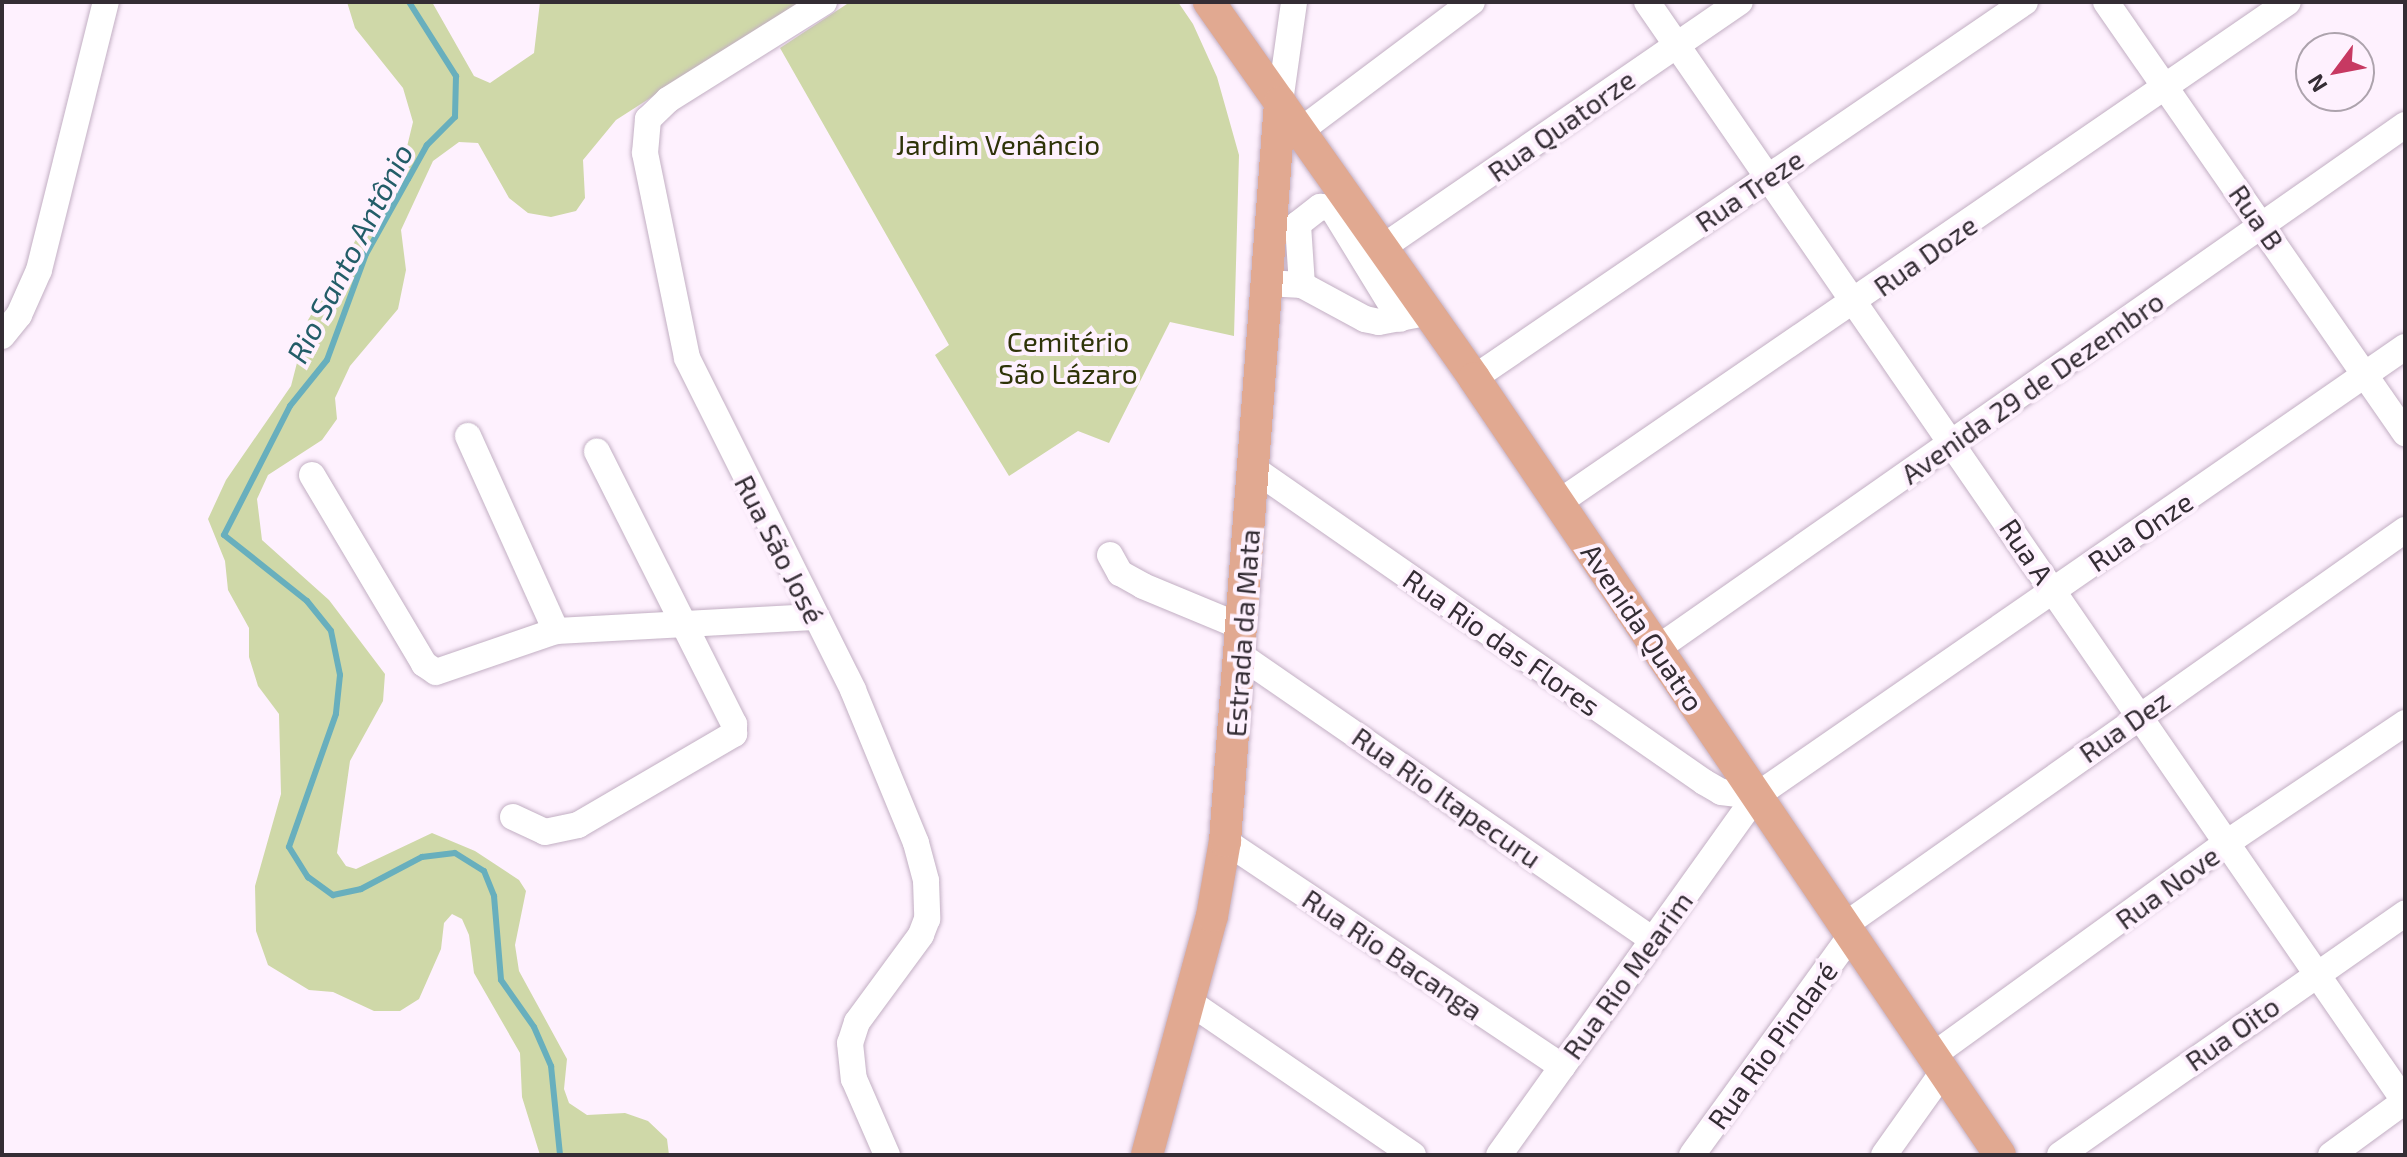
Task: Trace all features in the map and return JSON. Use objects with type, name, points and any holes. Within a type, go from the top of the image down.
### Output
[{"type":"main road","name":"Avenida Quatro","points":[[1209,2],[1383,247],[1413,314],[1474,378],[2000,1155]]},
{"type":"main road","name":"Estrada da Mata","points":[[1147,1155],[1191,1003],[1225,841],[1280,102]]},
{"type":"street","points":[[2,336],[19,315],[39,270],[106,2]]},
{"type":"street","name":"Rua São José","points":[[824,2],[668,100],[648,119],[644,132],[672,306],[687,358],[853,690],[916,843],[926,881],[927,919],[921,935],[857,1022],[850,1043],[854,1079],[887,1155]]},
{"type":"street","points":[[1280,102],[1294,2]]},
{"type":"street","points":[[1300,131],[1472,2]]},
{"type":"street","name":"Rua A","points":[[1647,2],[1955,441],[2225,844],[2405,1102]]},
{"type":"street","name":"Rua Quatorze","points":[[1383,247],[1740,2]]},
{"type":"street","name":"Rua Treze","points":[[1474,378],[2025,2]]},
{"type":"street","name":"Rua B","points":[[2106,2],[2405,433]]},
{"type":"street","name":"Rua Doze","points":[[1558,503],[1858,301],[2288,2]]},
{"type":"street","name":"Avenida 29 de Dezembro","points":[[1658,648],[2405,125]]},
{"type":"street","points":[[1302,285],[1298,224],[1327,206],[1336,212],[1413,314]]},
{"type":"street","points":[[1268,285],[1302,285],[1365,319],[1413,314]]},
{"type":"street","name":"Rua Onze","points":[[1756,796],[2405,347]]},
{"type":"street","points":[[468,436],[556,631]]},
{"type":"street","points":[[513,817],[545,832],[578,825],[734,734],[734,724],[680,624],[597,452]]},
{"type":"street","name":"Rua Rio das Flores","points":[[1254,469],[1704,782],[1721,792],[1756,796]]},
{"type":"street","points":[[312,475],[430,670],[442,673],[556,631],[815,617]]},
{"type":"street","name":"Rua Dez","points":[[1848,930],[2140,715],[2405,530]]},
{"type":"street","name":"Rua Rio Itapecuru","points":[[1110,555],[1120,573],[1241,641],[1653,940]]},
{"type":"street","name":"Rua Nove","points":[[1884,1155],[1938,1064],[2225,844],[2405,723]]},
{"type":"street","name":"Rua Rio Mearim","points":[[1499,1155],[1756,796]]},
{"type":"street","name":"Rua Rio Bacanga","points":[[1225,841],[1562,1067]]},
{"type":"street","name":"Rua Oito","points":[[2060,1155],[2405,913]]},
{"type":"street","name":"Rua Rio Pindaré","points":[[1692,1155],[1848,930]]},
{"type":"street","points":[[1191,1003],[1413,1155]]},
{"type":"street","points":[[2331,1155],[2405,1102]]},
{"type":"green space","points":[[347,2],[432,2],[474,76],[490,83],[534,53],[540,2],[800,2],[616,120],[583,160],[585,198],[576,211],[551,217],[528,213],[509,198],[478,143],[459,142],[433,161],[401,230],[406,270],[398,309],[350,366],[335,398],[337,419],[322,440],[268,475],[257,499],[262,540],[329,600],[385,674],[383,701],[350,761],[337,853],[346,866],[356,869],[432,833],[475,851],[519,880],[526,891],[515,945],[519,971],[567,1059],[564,1089],[569,1103],[587,1115],[625,1113],[648,1121],[667,1139],[669,1155],[540,1155],[522,1097],[520,1053],[474,973],[469,935],[462,919],[452,914],[444,923],[441,949],[419,999],[400,1011],[374,1011],[333,992],[309,990],[268,965],[256,931],[255,886],[281,794],[279,714],[258,686],[249,657],[249,628],[228,590],[225,561],[208,519],[226,480],[291,386],[308,320],[404,159],[413,122],[403,88],[355,28]]},
{"type":"green space","name":"Jardim Venâncio","points":[[850,2],[1178,2],[1193,24],[1217,77],[1239,155],[1234,336],[1170,322],[1109,443],[1078,431],[1009,476],[935,355],[949,345],[780,48]]},
{"type":"waterway","name":"Rio Santo Antônio","points":[[409,2],[456,76],[455,117],[427,145],[366,254],[327,360],[290,406],[224,535],[307,601],[331,631],[340,675],[336,714],[289,847],[308,877],[333,895],[361,889],[422,857],[455,853],[484,871],[494,896],[501,980],[534,1027],[551,1066],[560,1155]]},
{"type":"park label","name":"Cemitério São Lázaro","points":[[1068,357]]}]
